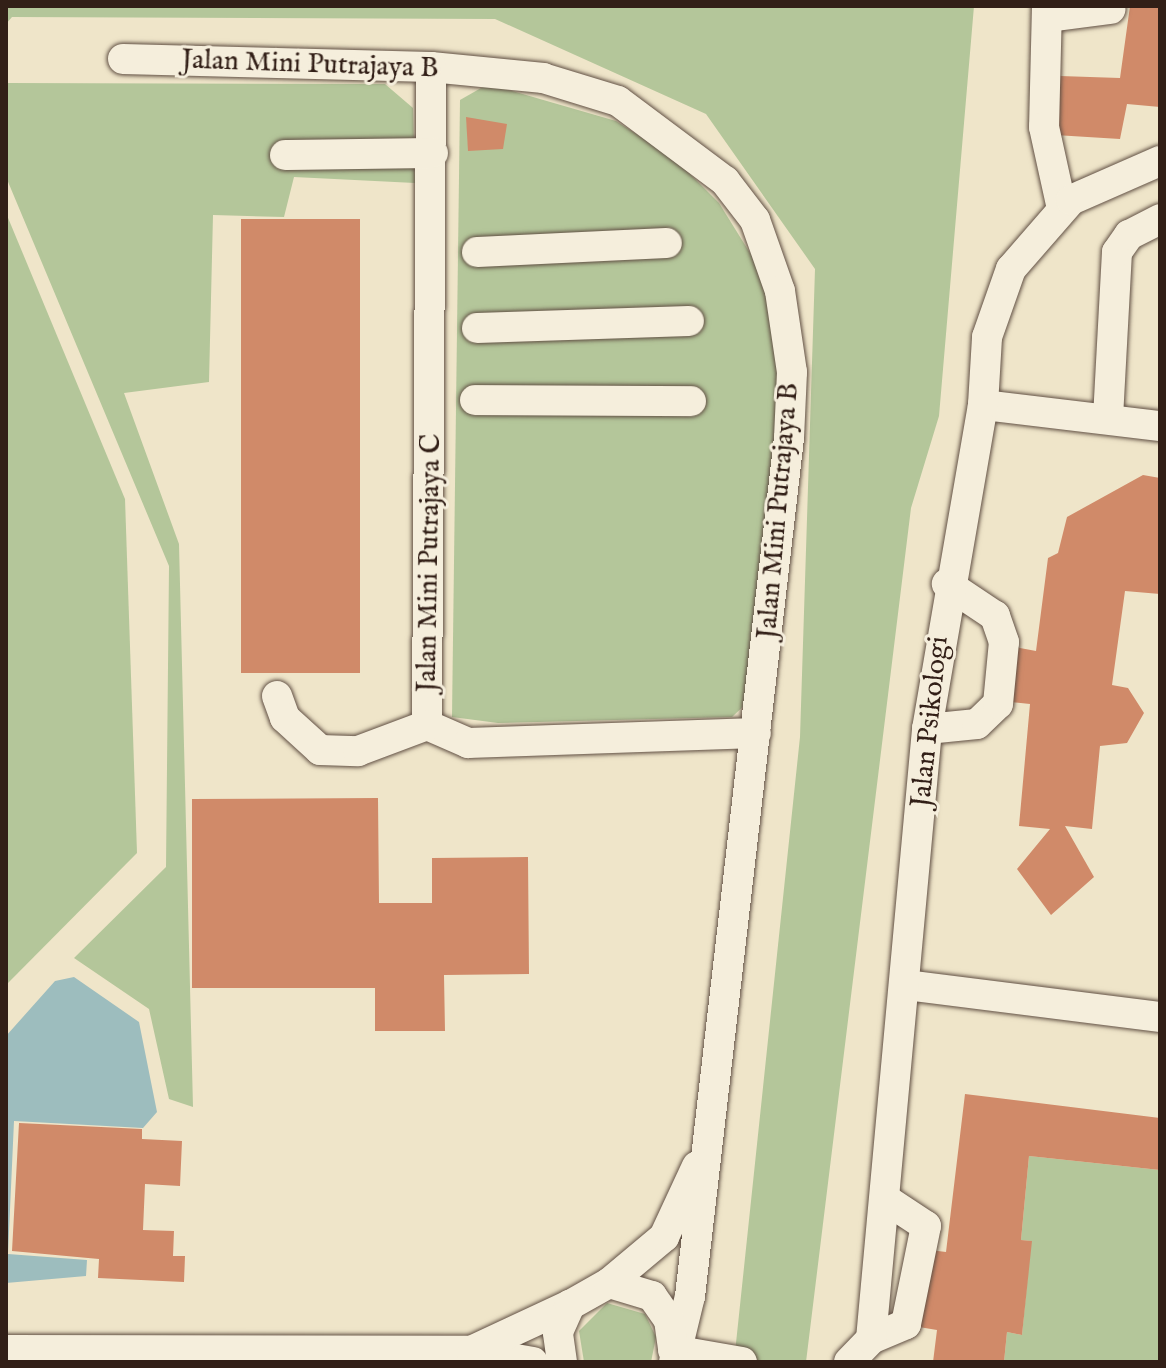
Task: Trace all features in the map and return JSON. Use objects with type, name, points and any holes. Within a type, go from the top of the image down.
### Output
[{"type":"street","points":[[1062,209],[1044,127],[1047,12],[1110,9]]},
{"type":"street","name":"Jalan Mini Putrajaya B","points":[[123,59],[431,67],[543,78],[618,101],[725,181],[755,220],[780,291],[792,372],[756,733],[690,1296],[672,1358]]},
{"type":"street","name":"Jalan Mini Putrajaya C","points":[[431,67],[433,153],[427,725],[468,743],[756,733]]},
{"type":"street","points":[[285,155],[433,153]]},
{"type":"street","name":"Jalan Psikologi","points":[[871,1339],[906,985],[927,729],[947,584],[983,405],[987,337],[1011,269],[1062,209],[1160,161]]},
{"type":"street","points":[[1108,418],[1117,252],[1129,235],[1160,219]]},
{"type":"street","points":[[477,252],[667,243]]},
{"type":"street","points":[[477,328],[689,321]]},
{"type":"street","points":[[475,400],[691,401]]},
{"type":"street","points":[[983,405],[1160,426]]},
{"type":"street","points":[[927,729],[977,724],[998,704],[1004,642],[995,616],[947,584]]},
{"type":"street","points":[[277,696],[285,718],[320,750],[358,751],[427,725]]},
{"type":"street","points":[[906,985],[1160,1017]]},
{"type":"street","points":[[471,1351],[570,1305],[609,1283],[664,1237],[705,1149]]},
{"type":"street","points":[[849,1362],[871,1339],[906,1324],[926,1226],[885,1199]]},
{"type":"street","points":[[609,1283],[652,1296],[669,1320],[672,1358],[742,1362]]},
{"type":"street","points":[[562,1362],[558,1332],[570,1305]]},
{"type":"street","points":[[6,1350],[471,1351],[533,1362]]},
{"type":"street","points":[[18,1362],[65,1352]]},
{"type":"green space","points":[[6,6],[974,6],[939,416],[911,508],[806,1362],[734,1362],[800,737],[815,269],[706,114],[495,19],[12,17],[6,24]]},
{"type":"green space","points":[[6,83],[385,84],[413,108],[415,183],[294,177],[284,217],[213,215],[209,382],[124,393],[179,544],[193,1107],[169,1099],[149,1009],[74,958],[166,867],[169,566],[6,177]]},
{"type":"green space","points":[[488,84],[616,121],[674,158],[719,203],[768,282],[785,374],[750,700],[732,717],[498,723],[452,717],[460,100]]},
{"type":"green space","points":[[6,213],[125,499],[137,853],[6,985]]},
{"type":"green space","points":[[1029,1156],[1160,1170],[1158,1362],[1004,1362],[1007,1332],[1022,1335],[1031,1241],[1021,1240]]},
{"type":"green space","points":[[607,1303],[645,1314],[656,1337],[651,1362],[584,1362],[579,1331]]},
{"type":"water","points":[[74,977],[139,1022],[157,1112],[143,1128],[14,1121],[8,1254],[87,1260],[86,1276],[6,1283],[6,1036],[55,981]]},
{"type":"building","points":[[1130,6],[1160,6],[1160,107],[1127,104],[1120,139],[1055,135],[1060,76],[1120,78]]},
{"type":"building","points":[[466,117],[507,124],[503,149],[468,151]]},
{"type":"building","points":[[241,219],[360,219],[360,673],[241,673]]},
{"type":"building","points":[[1143,475],[1160,478],[1160,594],[1125,591],[1112,685],[1128,688],[1144,713],[1127,743],[1100,746],[1092,829],[1065,826],[1094,877],[1051,915],[1017,869],[1050,829],[1019,826],[1030,704],[1001,701],[1009,646],[1036,651],[1048,558],[1058,553],[1067,517]]},
{"type":"building","points":[[378,798],[379,903],[432,903],[432,858],[528,857],[529,974],[444,975],[445,1031],[375,1031],[375,988],[192,988],[192,799]]},
{"type":"building","points":[[965,1094],[1160,1118],[1160,1170],[1029,1156],[1021,1240],[1032,1241],[1022,1335],[1007,1332],[1004,1362],[933,1362],[937,1330],[913,1326],[922,1249],[946,1252]]},
{"type":"building","points":[[19,1123],[142,1129],[142,1139],[182,1141],[180,1186],[145,1184],[143,1230],[174,1231],[173,1256],[185,1256],[184,1282],[98,1278],[99,1259],[12,1251]]}]
